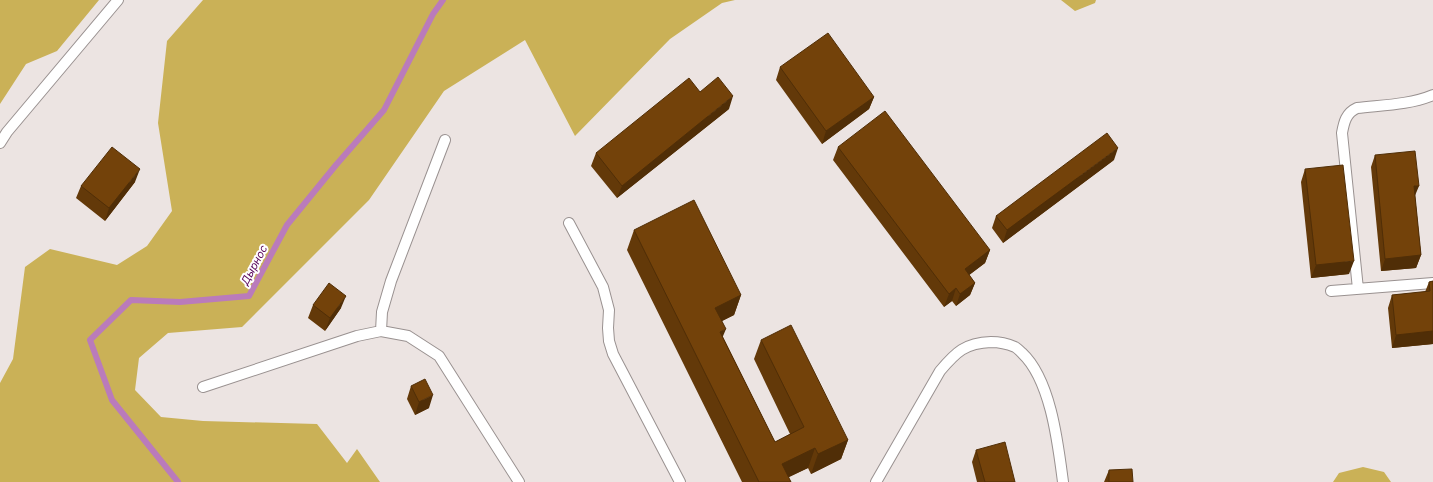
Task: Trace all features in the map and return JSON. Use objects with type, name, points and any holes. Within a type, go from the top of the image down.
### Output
[{"type":"lane","points":[[0,143],[7,132],[118,0]]},
{"type":"lane","points":[[1358,289],[1342,133],[1346,117],[1349,112],[1356,108],[1421,100],[1433,95]]},
{"type":"lane","points":[[381,331],[382,312],[391,281],[445,140]]},
{"type":"lane","points":[[569,223],[603,287],[609,310],[609,341],[613,354],[680,482]]},
{"type":"lane","points":[[1331,291],[1433,283]]},
{"type":"lane","points":[[203,387],[357,336],[381,331],[408,336],[439,356],[519,482]]},
{"type":"lane","points":[[876,482],[940,371],[952,357],[964,348],[979,343],[996,342],[1015,347],[1027,358],[1037,372],[1044,391],[1058,444],[1063,482]]},
{"type":"shaded area","points":[[0,0],[99,0],[57,51],[26,64],[0,104]]},
{"type":"shaded area","points":[[203,0],[735,0],[722,3],[670,39],[575,136],[525,40],[444,91],[369,200],[242,327],[168,333],[139,358],[135,390],[161,417],[203,421],[317,424],[347,463],[357,449],[380,482],[0,482],[0,383],[13,359],[25,267],[50,249],[117,265],[147,246],[172,211],[158,123],[167,41]]},
{"type":"shaded area","points":[[1061,0],[1096,0],[1095,3],[1075,11]]},
{"type":"shaded area","points":[[1363,467],[1384,472],[1391,482],[1333,482],[1339,473]]},
{"type":"building","points":[[828,33],[874,97],[826,131],[780,67]]},
{"type":"building","points":[[718,77],[733,96],[622,186],[596,153],[689,78],[700,92]]},
{"type":"building","points":[[885,111],[990,250],[965,269],[975,283],[960,294],[956,288],[949,294],[838,147]]},
{"type":"building","points":[[1107,133],[1118,148],[1007,230],[996,216]]},
{"type":"building","points":[[112,147],[140,169],[109,208],[81,186]]},
{"type":"building","points":[[1415,151],[1419,186],[1414,186],[1421,255],[1385,259],[1375,155]]},
{"type":"building","points":[[1343,165],[1354,261],[1316,265],[1305,169]]},
{"type":"building","points":[[694,200],[741,295],[715,308],[726,329],[720,332],[775,442],[804,427],[761,340],[791,325],[848,440],[818,454],[815,448],[782,464],[791,482],[759,482],[634,230]]},
{"type":"building","points":[[1433,281],[1433,331],[1396,335],[1392,295],[1430,291],[1429,282]]},
{"type":"building","points":[[329,283],[346,296],[330,318],[313,305]]},
{"type":"building","points":[[425,379],[433,395],[419,402],[411,386]]},
{"type":"building","points":[[1005,442],[1015,482],[985,482],[976,450]]},
{"type":"building","points":[[1132,469],[1133,482],[1109,482],[1109,470]]},
{"type":"waterway","name":"Дырнос","points":[[178,482],[112,400],[90,340],[131,300],[180,302],[249,296],[287,225],[336,165],[384,110],[433,14],[443,0]]}]
